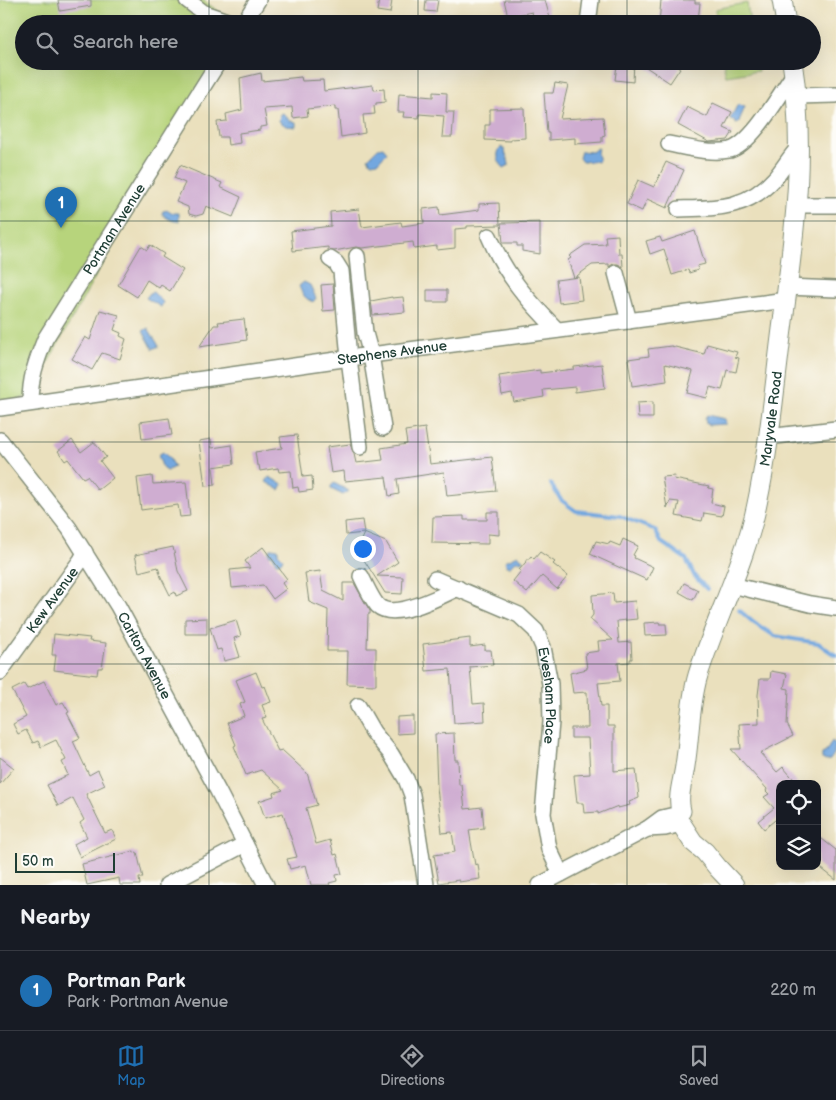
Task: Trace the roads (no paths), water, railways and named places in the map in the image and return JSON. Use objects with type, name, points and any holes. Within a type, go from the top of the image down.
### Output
[{"type":"street","points":[[188,0],[204,13],[210,15]]},
{"type":"street","points":[[248,15],[258,0]]},
{"type":"street","points":[[589,15],[591,0]]},
{"type":"street","points":[[782,0],[784,15]]},
{"type":"street","name":"Portman Avenue","points":[[30,403],[30,388],[34,366],[45,339],[213,70]]},
{"type":"street","points":[[669,144],[703,151],[736,148],[754,133],[792,70]]},
{"type":"street","name":"Maryvale Road","points":[[734,885],[705,852],[700,833],[684,818],[691,792],[685,767],[691,704],[698,676],[745,549],[757,505],[768,437],[797,204],[799,146],[793,70]]},
{"type":"street","points":[[796,96],[836,94]]},
{"type":"street","points":[[679,209],[718,208],[736,205],[746,200],[765,189],[799,146]]},
{"type":"street","points":[[797,204],[836,205]]},
{"type":"street","points":[[489,236],[497,254],[519,290],[557,330]]},
{"type":"street","points":[[357,256],[365,333],[371,355],[383,428]]},
{"type":"street","points":[[330,260],[336,263],[341,271],[360,447]]},
{"type":"street","points":[[616,273],[629,321]]},
{"type":"street","name":"Stephens Avenue","points":[[0,408],[349,358],[629,321],[786,293],[836,289]]},
{"type":"street","points":[[768,437],[836,430]]},
{"type":"street","name":"Carlton Avenue","points":[[0,440],[69,528],[118,606],[218,791],[266,885]]},
{"type":"street","name":"Kew Avenue","points":[[0,672],[85,552]]},
{"type":"street","points":[[361,576],[378,606],[392,611],[415,607],[458,588]]},
{"type":"street","name":"Evesham Place","points":[[435,579],[518,615],[536,631],[543,647],[550,684],[551,722],[543,814],[549,849],[561,874]]},
{"type":"street","points":[[732,585],[810,604],[836,608]]},
{"type":"street","points":[[358,706],[373,732],[406,779],[412,795],[426,885]]},
{"type":"street","points":[[540,885],[647,829],[662,818],[684,818]]},
{"type":"street","points":[[167,885],[245,844]]},
{"type":"water","points":[[738,104],[745,107],[739,123],[736,124],[735,121],[730,119]]},
{"type":"water","points":[[283,113],[289,120],[296,122],[296,127],[286,126],[279,121],[280,114]]},
{"type":"water","points":[[383,147],[387,152],[378,162],[371,163],[368,158],[378,148]]},
{"type":"water","points":[[501,147],[505,150],[509,163],[504,168],[498,158],[498,152]]},
{"type":"water","points":[[597,148],[598,162],[582,162],[579,158],[581,151],[592,152]]},
{"type":"water","points":[[168,210],[173,213],[179,213],[179,221],[169,219],[162,213]]},
{"type":"water","points":[[304,282],[310,285],[316,298],[313,302],[306,298],[300,289],[299,286]]},
{"type":"water","points":[[153,292],[163,302],[161,307],[146,298]]},
{"type":"water","points":[[148,328],[159,346],[153,349],[143,331]]},
{"type":"water","points":[[707,415],[725,419],[726,424],[709,425],[706,423],[705,418]]},
{"type":"water","points":[[163,452],[174,467],[167,471],[163,469],[158,455]]},
{"type":"water","points":[[269,477],[283,484],[280,490],[266,482]]},
{"type":"water","points":[[334,483],[349,491],[343,495],[331,489]]},
{"type":"water","points":[[272,548],[278,549],[278,553],[283,558],[281,562],[276,563],[273,555],[269,555],[269,550]]},
{"type":"water","points":[[518,555],[523,561],[516,561],[511,566],[507,566],[505,561]]},
{"type":"water","points":[[832,741],[836,744],[834,754],[830,760],[826,761],[822,759],[822,754],[826,752]]},
{"type":"waterway","points":[[551,484],[561,500],[576,511],[620,516],[655,530],[661,542],[686,559],[695,577],[707,589]]},
{"type":"waterway","points":[[739,610],[754,623],[775,636],[818,643],[836,655]]},
{"type":"place","name":"Portman Park","points":[[61,228]]}]
